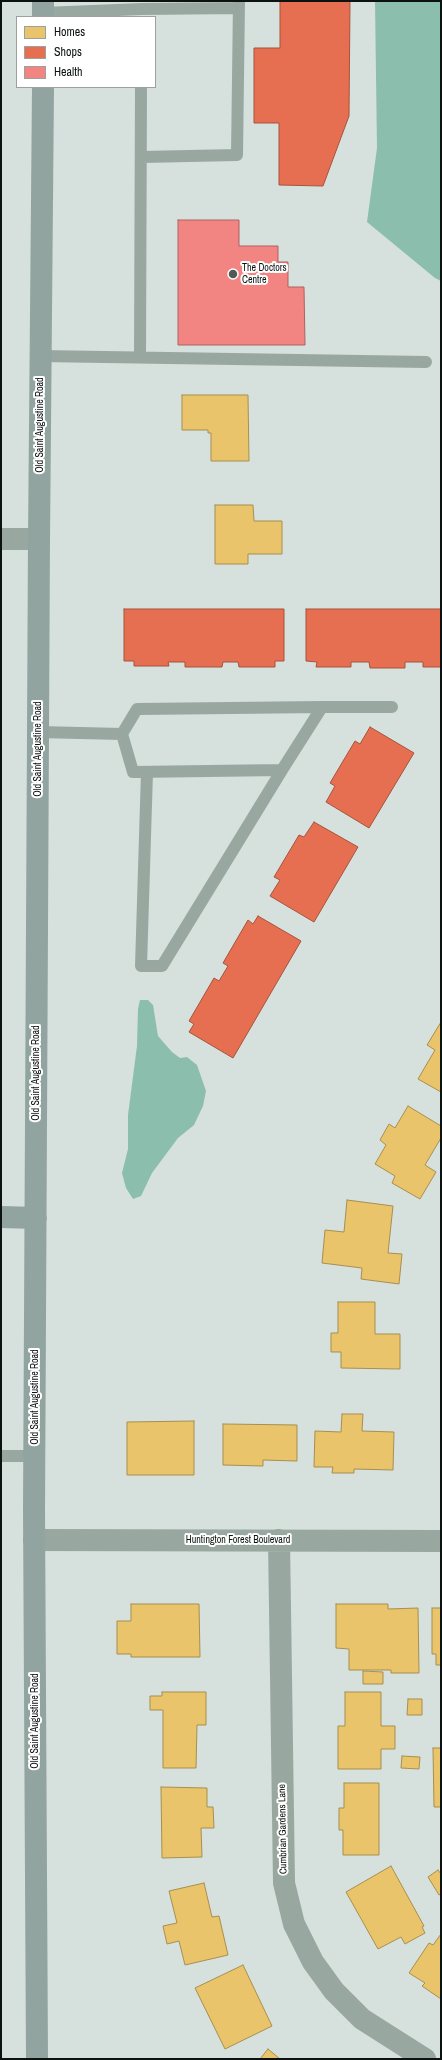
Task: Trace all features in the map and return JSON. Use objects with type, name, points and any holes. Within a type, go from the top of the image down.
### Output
[{"type":"main road","name":"Old Saint Augustine Road","points":[[37,2059],[34,1456],[38,539],[43,88]]},
{"type":"main road","points":[[1,1217],[36,1218]]},
{"type":"street","points":[[1,539],[38,539]]},
{"type":"street","name":"Huntington Forest Boulevard","points":[[34,1540],[441,1541]]},
{"type":"street","name":"Cumbrian Gardens Lane","points":[[279,1540],[284,1883],[294,1924],[313,1962],[334,1991],[362,2019],[425,2059]]},
{"type":"lane","points":[[43,10],[142,9],[239,5],[237,155],[142,157]]},
{"type":"lane","points":[[140,357],[142,88]]},
{"type":"lane","points":[[40,356],[426,362]]},
{"type":"lane","points":[[147,772],[141,966],[162,966],[322,707]]},
{"type":"lane","points":[[282,770],[134,772],[122,734],[137,709],[392,707]]},
{"type":"lane","points":[[38,732],[122,734]]},
{"type":"lane","points":[[1,1456],[34,1456]]},
{"type":"shaded area","points":[[375,1],[441,1],[441,281],[435,278],[367,222],[377,148]]},
{"type":"shaded area","points":[[140,1000],[148,1000],[153,1005],[158,1036],[172,1052],[180,1058],[187,1057],[197,1065],[206,1091],[203,1106],[194,1125],[178,1138],[152,1173],[141,1196],[133,1199],[126,1188],[122,1173],[128,1149],[128,1115],[137,1046],[138,1009]]},
{"type":"building: Homes","points":[[182,395],[248,395],[249,461],[211,461],[211,433],[208,433],[208,430],[182,430]]},
{"type":"building: Homes","points":[[215,505],[253,505],[254,521],[282,521],[282,554],[248,554],[248,564],[215,564]]},
{"type":"building: Homes","points":[[441,1022],[441,1092],[418,1079],[435,1050],[427,1045]]},
{"type":"building: Homes","points":[[408,1106],[441,1126],[441,1138],[425,1165],[436,1172],[420,1199],[392,1183],[395,1176],[375,1164],[386,1145],[380,1140],[389,1124],[395,1128]]},
{"type":"building: Homes","points":[[347,1200],[393,1206],[388,1253],[402,1254],[399,1284],[361,1279],[362,1268],[322,1263],[325,1230],[344,1232]]},
{"type":"building: Homes","points":[[338,1302],[375,1302],[375,1334],[400,1334],[400,1369],[341,1368],[341,1352],[331,1352],[331,1333],[338,1333]]},
{"type":"building: Homes","points":[[342,1414],[363,1414],[362,1431],[394,1432],[393,1470],[354,1469],[354,1473],[332,1473],[333,1467],[314,1467],[315,1431],[341,1432]]},
{"type":"building: Homes","points":[[194,1421],[194,1475],[127,1475],[127,1422]]},
{"type":"building: Homes","points":[[223,1424],[297,1425],[297,1461],[263,1460],[263,1466],[223,1465]]},
{"type":"building: Homes","points":[[131,1604],[199,1604],[200,1657],[131,1657],[131,1654],[117,1654],[117,1621],[131,1621]]},
{"type":"building: Homes","points":[[336,1604],[388,1604],[388,1609],[418,1608],[419,1673],[391,1673],[391,1670],[349,1670],[349,1649],[336,1648]]},
{"type":"building: Homes","points":[[432,1608],[441,1608],[441,1665],[436,1665],[436,1654],[432,1654]]},
{"type":"building: Homes","points":[[363,1671],[383,1672],[383,1684],[363,1684]]},
{"type":"building: Homes","points":[[162,1692],[206,1692],[206,1725],[197,1725],[196,1768],[163,1768],[163,1710],[150,1710],[150,1696],[162,1696]]},
{"type":"building: Homes","points":[[345,1692],[381,1692],[381,1726],[395,1726],[395,1749],[381,1749],[381,1769],[338,1769],[338,1726],[345,1726]]},
{"type":"building: Homes","points":[[408,1699],[422,1699],[422,1715],[407,1715]]},
{"type":"building: Homes","points":[[433,1748],[441,1748],[441,1807],[434,1807]]},
{"type":"building: Homes","points":[[402,1756],[420,1757],[419,1769],[401,1768]]},
{"type":"building: Homes","points":[[344,1783],[379,1783],[379,1855],[343,1855],[343,1830],[339,1830],[339,1808],[344,1808]]},
{"type":"building: Homes","points":[[161,1787],[207,1788],[207,1807],[213,1807],[214,1828],[201,1828],[202,1857],[162,1858]]},
{"type":"building: Homes","points":[[391,1866],[424,1926],[422,1927],[425,1933],[405,1944],[401,1937],[378,1949],[346,1892]]},
{"type":"building: Homes","points":[[438,1870],[441,1874],[441,1894],[439,1895],[428,1877]]},
{"type":"building: Homes","points":[[204,1883],[212,1917],[219,1916],[228,1955],[185,1965],[179,1941],[167,1944],[163,1926],[177,1923],[169,1891]]},
{"type":"building: Homes","points":[[441,1934],[441,1999],[422,1986],[425,1983],[409,1973],[429,1943],[433,1945]]},
{"type":"building: Homes","points":[[243,1965],[272,2026],[225,2049],[195,1988]]},
{"type":"building: Homes","points":[[268,2049],[280,2059],[260,2059]]},
{"type":"building: Shops","points":[[280,1],[350,1],[349,116],[323,186],[279,185],[279,123],[254,123],[254,48],[280,48]]},
{"type":"building: Shops","points":[[124,609],[284,609],[284,661],[275,661],[275,667],[239,667],[238,662],[223,662],[222,667],[185,667],[185,662],[168,662],[169,666],[134,666],[134,661],[124,661]]},
{"type":"building: Shops","points":[[306,609],[441,609],[441,667],[423,667],[423,662],[405,662],[405,668],[370,668],[369,662],[351,662],[351,667],[316,667],[317,662],[306,661]]},
{"type":"building: Shops","points":[[370,727],[414,753],[369,828],[326,802],[335,786],[330,783],[355,741],[360,744]]},
{"type":"building: Shops","points":[[314,822],[358,847],[314,922],[270,896],[280,880],[274,877],[299,835],[304,837]]},
{"type":"building: Shops","points":[[258,916],[301,941],[233,1058],[189,1032],[194,1024],[189,1021],[214,978],[219,981],[228,966],[223,963],[248,920],[253,924]]},
{"type":"building: Health","name":"The Doctors Centre","points":[[178,220],[239,220],[239,246],[278,246],[278,262],[288,262],[288,287],[304,287],[305,345],[178,345]]},
{"type":"place","name":"The Doctors Centre","points":[[233,274]]}]
